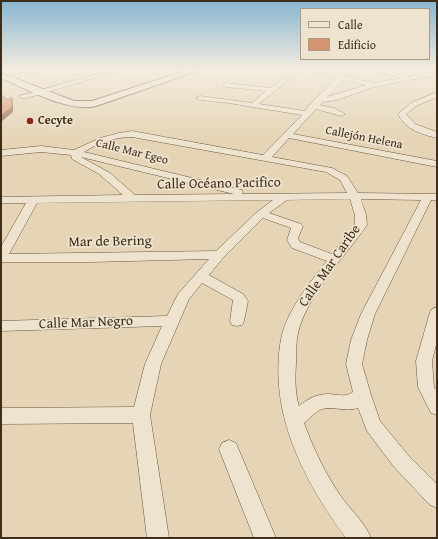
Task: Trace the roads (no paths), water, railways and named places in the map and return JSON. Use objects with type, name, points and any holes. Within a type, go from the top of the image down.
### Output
[{"type":"street","points":[[24,96],[31,94]]},
{"type":"street","points":[[50,94],[72,104],[82,105],[93,104],[123,94]]},
{"type":"street","points":[[253,105],[267,94]]},
{"type":"street","points":[[266,158],[326,94]]},
{"type":"street","points":[[320,100],[346,94]]},
{"type":"street","points":[[437,94],[414,104],[406,109],[402,114],[404,120],[411,125],[437,135]]},
{"type":"street","points":[[200,98],[306,114]]},
{"type":"street","points":[[313,106],[341,114]]},
{"type":"street","name":"Calle Mar Caribe","points":[[76,153],[82,148],[124,134],[329,170],[338,174],[349,185],[359,208],[362,219],[361,225],[319,279],[298,313],[289,338],[288,397],[294,421],[309,461],[334,504],[360,538]]},
{"type":"street","name":"Callejón Helena","points":[[287,135],[437,164]]},
{"type":"street","name":"Calle Mar Egeo","points":[[1,153],[41,149],[76,153],[256,196]]},
{"type":"street","points":[[76,153],[75,157],[106,175],[133,199]]},
{"type":"street","name":"Calle Océano Pacifico","points":[[1,200],[256,196],[432,196]]},
{"type":"street","points":[[432,196],[368,314],[359,340],[354,364],[362,395],[373,425],[401,461],[437,498]]},
{"type":"street","points":[[158,538],[141,415],[153,364],[183,297],[219,255],[261,214],[284,197]]},
{"type":"street","points":[[1,258],[34,200]]},
{"type":"street","points":[[261,214],[297,226],[291,238],[296,245],[334,259]]},
{"type":"street","name":"Mar de Bering","points":[[1,258],[91,258],[219,255]]},
{"type":"street","points":[[200,276],[238,297],[241,301],[237,321]]},
{"type":"street","points":[[437,312],[424,361],[426,387],[437,408]]},
{"type":"street","name":"Calle Mar Negro","points":[[1,326],[172,321]]},
{"type":"street","points":[[294,421],[316,403],[328,401],[344,403],[353,402],[362,395]]},
{"type":"street","points":[[1,416],[141,415]]},
{"type":"street","points":[[229,449],[265,538]]},
{"type":"place","name":"Cecyte","points":[[30,121]]}]
